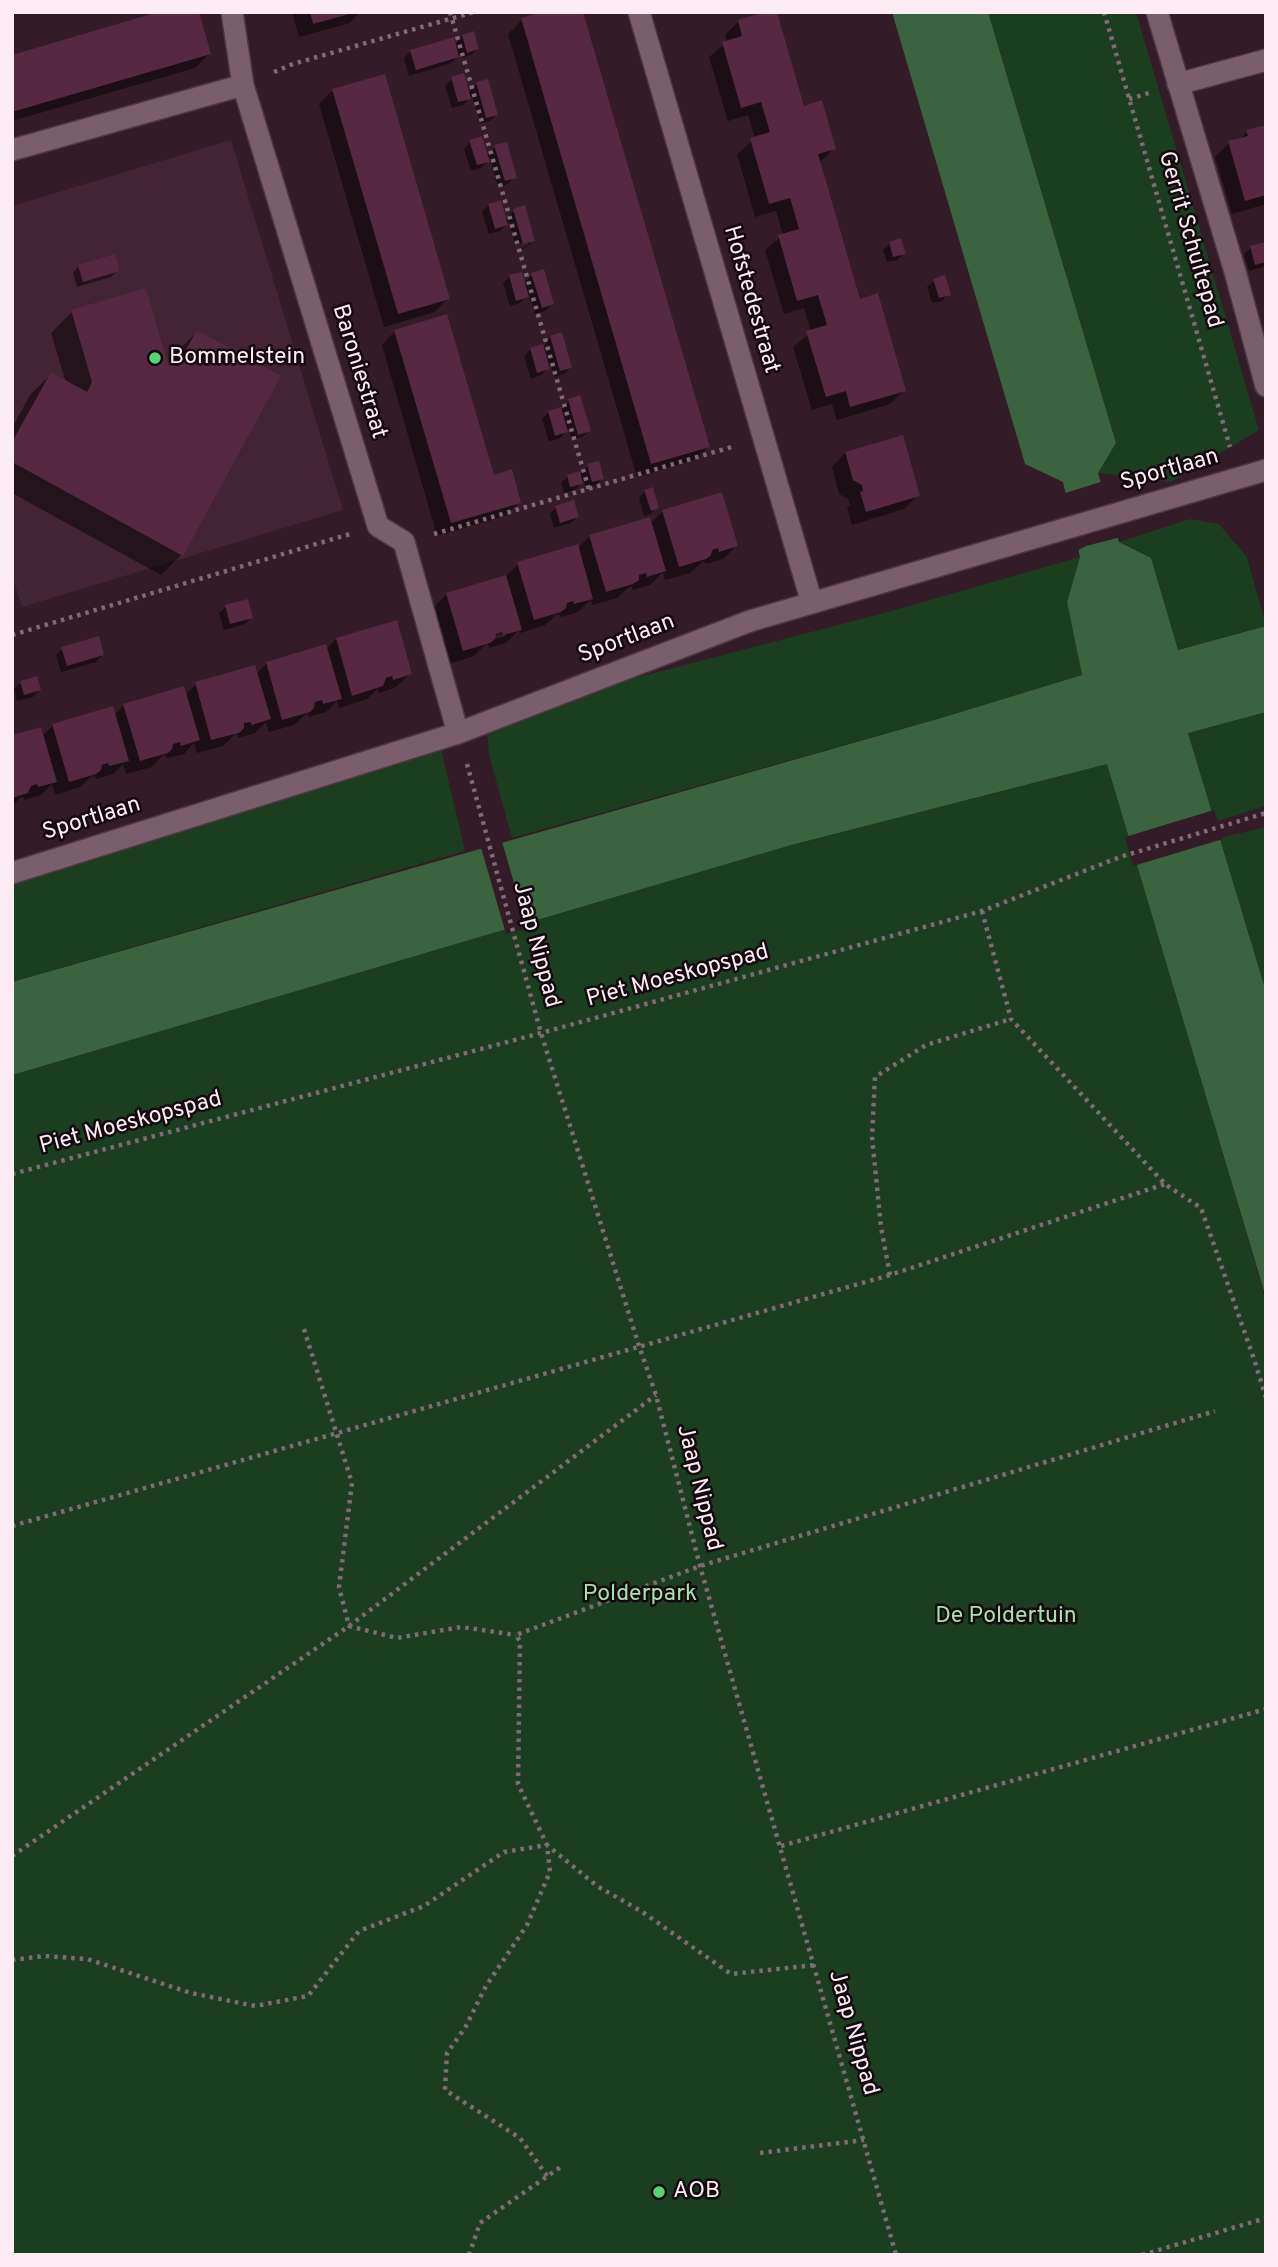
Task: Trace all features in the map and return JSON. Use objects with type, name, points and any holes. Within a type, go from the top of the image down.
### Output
[{"type":"street","name":"Baroniestraat","points":[[232,12],[243,85],[378,526]]},
{"type":"street","name":"Hofstedestraat","points":[[639,12],[812,603]]},
{"type":"street","points":[[1157,12],[1236,275],[1266,386]]},
{"type":"street","points":[[1178,84],[1266,60]]},
{"type":"street","points":[[12,150],[243,85]]},
{"type":"street","name":"Sportlaan","points":[[12,873],[458,733],[750,621],[1266,470]]},
{"type":"street","points":[[378,526],[404,542],[458,733]]},
{"type":"path","points":[[450,12],[589,490]]},
{"type":"path","points":[[243,85],[293,64],[474,12]]},
{"type":"path","name":"Gerrit Schultepad","points":[[1104,12],[1239,478]]},
{"type":"path","points":[[404,542],[589,490],[762,437]]},
{"type":"path","points":[[12,635],[378,526]]},
{"type":"path","name":"Jaap Nippad","points":[[458,733],[541,1032],[656,1395],[700,1566],[896,2255]]},
{"type":"path","name":"Piet Moeskopspad","points":[[12,1174],[982,911],[1120,857],[1266,813]]},
{"type":"path","points":[[982,911],[1010,1019],[1165,1184],[1201,1208],[1266,1398]]},
{"type":"path","points":[[890,1275],[881,1227],[872,1137],[875,1077],[926,1045],[1010,1019]]},
{"type":"path","points":[[12,1526],[890,1275],[1165,1184]]},
{"type":"path","points":[[304,1329],[352,1483],[339,1587],[349,1626]]},
{"type":"path","points":[[12,1856],[349,1626],[656,1395]]},
{"type":"path","points":[[349,1626],[397,1638],[461,1627],[516,1635],[700,1566],[1215,1411]]},
{"type":"path","points":[[516,1635],[520,1641],[518,1784],[547,1845],[550,1872],[527,1925],[486,1986],[465,2028],[447,2053],[445,2090],[520,2138],[547,2176]]},
{"type":"path","points":[[781,1846],[1266,1709]]},
{"type":"path","points":[[12,1960],[44,1955],[87,1959],[191,1993],[255,2006],[308,1996],[359,1931],[424,1906],[504,1852],[547,1845],[597,1886],[641,1911],[732,1973],[815,1965]]},
{"type":"path","points":[[760,2153],[864,2140]]},
{"type":"path","points":[[469,2255],[480,2223],[562,2166]]},
{"type":"path","points":[[1142,2255],[1266,2218]]},
{"type":"shaded area","points":[[892,12],[988,12],[1116,443],[1098,473],[1119,542],[1151,558],[1178,650],[1266,626],[1266,712],[1188,733],[1266,992],[1266,1298],[1107,764],[791,845],[12,1075],[12,982],[941,718],[1082,675],[1067,602],[1080,557],[1063,482],[1025,464]]},
{"type":"shaded area","name":"Bommelstein","points":[[231,140],[343,510],[22,607],[12,576],[12,206]]},
{"type":"green space","points":[[988,12],[1136,12],[1259,430],[1171,482],[1098,473],[1116,443]]},
{"type":"green space","points":[[1190,519],[1219,524],[1247,557],[1266,626],[1177,650],[1151,558],[1119,542]]},
{"type":"green space","points":[[1080,557],[1067,602],[1082,675],[941,718],[512,838],[489,755],[486,717],[895,610]]},
{"type":"green space","points":[[1266,712],[1266,806],[1214,822],[1188,732]]},
{"type":"green space","points":[[438,736],[465,851],[12,982],[12,874]]},
{"type":"green space","name":"Polderpark","points":[[1105,750],[1266,1301],[1266,2255],[12,2255],[12,1074]]},
{"type":"green space","points":[[1266,827],[1266,997],[1219,838]]},
{"type":"pier","points":[[1104,481],[1121,537],[1086,546],[1075,552],[1062,494]]},
{"type":"pier","points":[[1214,810],[1223,839],[1133,866],[1125,837]]},
{"type":"pier","points":[[501,838],[527,928],[506,934],[480,844]]},
{"type":"building","points":[[158,12],[199,12],[211,54],[12,112],[12,55]]},
{"type":"building","points":[[310,12],[353,12],[353,13],[313,24]]},
{"type":"building","points":[[542,12],[583,12],[710,447],[651,464],[521,18]]},
{"type":"building","points":[[765,12],[777,12],[804,106],[822,100],[836,149],[818,154],[860,299],[878,293],[906,391],[850,407],[846,391],[826,397],[806,331],[827,325],[818,295],[797,301],[778,235],[799,229],[790,198],[769,204],[750,138],[770,132],[761,102],[741,108],[722,42],[742,36],[738,20]]},
{"type":"building","points":[[474,31],[479,49],[467,53],[462,35]]},
{"type":"building","points":[[454,37],[459,57],[416,70],[410,50]]},
{"type":"building","points":[[464,73],[471,99],[458,102],[451,77]]},
{"type":"building","points":[[385,74],[450,299],[398,314],[332,89]]},
{"type":"building","points":[[488,79],[498,115],[486,118],[476,82]]},
{"type":"building","points":[[1266,125],[1266,195],[1245,201],[1228,141],[1248,136],[1246,130]]},
{"type":"building","points":[[482,136],[490,162],[477,165],[469,140]]},
{"type":"building","points":[[507,142],[517,178],[505,181],[494,145]]},
{"type":"building","points":[[501,200],[508,225],[495,229],[488,204]]},
{"type":"building","points":[[525,205],[535,241],[523,244],[513,209]]},
{"type":"building","points":[[901,238],[906,254],[893,257],[889,242]]},
{"type":"building","points":[[1266,242],[1266,262],[1255,265],[1250,246]]},
{"type":"building","points":[[115,254],[120,271],[83,282],[78,265]]},
{"type":"building","points":[[544,269],[554,304],[542,308],[531,273]]},
{"type":"building","points":[[522,272],[529,297],[516,301],[509,275]]},
{"type":"building","points":[[945,275],[951,295],[939,298],[933,279]]},
{"type":"building","points":[[146,288],[167,361],[177,366],[197,330],[281,376],[183,556],[12,462],[12,442],[51,372],[87,392],[92,382],[71,310]]},
{"type":"building","points":[[447,314],[494,475],[512,469],[521,503],[451,523],[394,330]]},
{"type":"building","points":[[562,332],[572,368],[560,371],[550,336]]},
{"type":"building","points":[[543,344],[550,369],[537,373],[530,348]]},
{"type":"building","points":[[580,395],[591,431],[578,435],[568,399]]},
{"type":"building","points":[[561,407],[568,432],[555,436],[548,411]]},
{"type":"building","points":[[903,435],[920,496],[866,512],[860,492],[863,491],[862,485],[853,480],[845,452]]},
{"type":"building","points":[[599,461],[604,479],[592,482],[587,464]]},
{"type":"building","points":[[580,471],[583,484],[570,487],[567,475]]},
{"type":"building","points":[[653,487],[659,508],[651,511],[644,490]]},
{"type":"building","points":[[722,492],[738,546],[719,552],[718,548],[712,550],[706,559],[679,567],[662,510]]},
{"type":"building","points":[[574,500],[579,517],[560,523],[555,506]]},
{"type":"building","points":[[650,517],[666,571],[647,577],[646,573],[639,575],[639,580],[633,584],[606,592],[589,535]]},
{"type":"building","points":[[578,544],[593,599],[567,603],[561,612],[534,620],[517,562]]},
{"type":"building","points":[[506,575],[522,630],[496,634],[490,643],[463,651],[446,593]]},
{"type":"building","points":[[248,599],[253,618],[230,624],[225,605]]},
{"type":"building","points":[[397,620],[412,674],[393,680],[392,676],[386,678],[383,686],[352,696],[336,638]]},
{"type":"building","points":[[99,636],[104,655],[67,666],[61,647]]},
{"type":"building","points":[[326,644],[342,699],[323,704],[322,700],[315,702],[310,712],[282,720],[266,662]]},
{"type":"building","points":[[255,665],[271,719],[252,725],[250,722],[244,723],[244,728],[239,733],[211,740],[195,682]]},
{"type":"building","points":[[37,676],[41,690],[24,695],[20,681]]},
{"type":"building","points":[[184,686],[200,740],[181,746],[180,742],[173,744],[168,753],[140,761],[123,704]]},
{"type":"building","points":[[113,706],[129,761],[102,765],[96,774],[69,782],[52,724]]},
{"type":"building","points":[[41,727],[57,782],[31,786],[28,793],[12,798],[12,735]]},
{"type":"place","name":"Bommelstein","points":[[155,358]]},
{"type":"place","name":"AOB","points":[[659,2192]]},
{"type":"park label","name":"De Poldertuin","points":[[1006,1617]]}]
